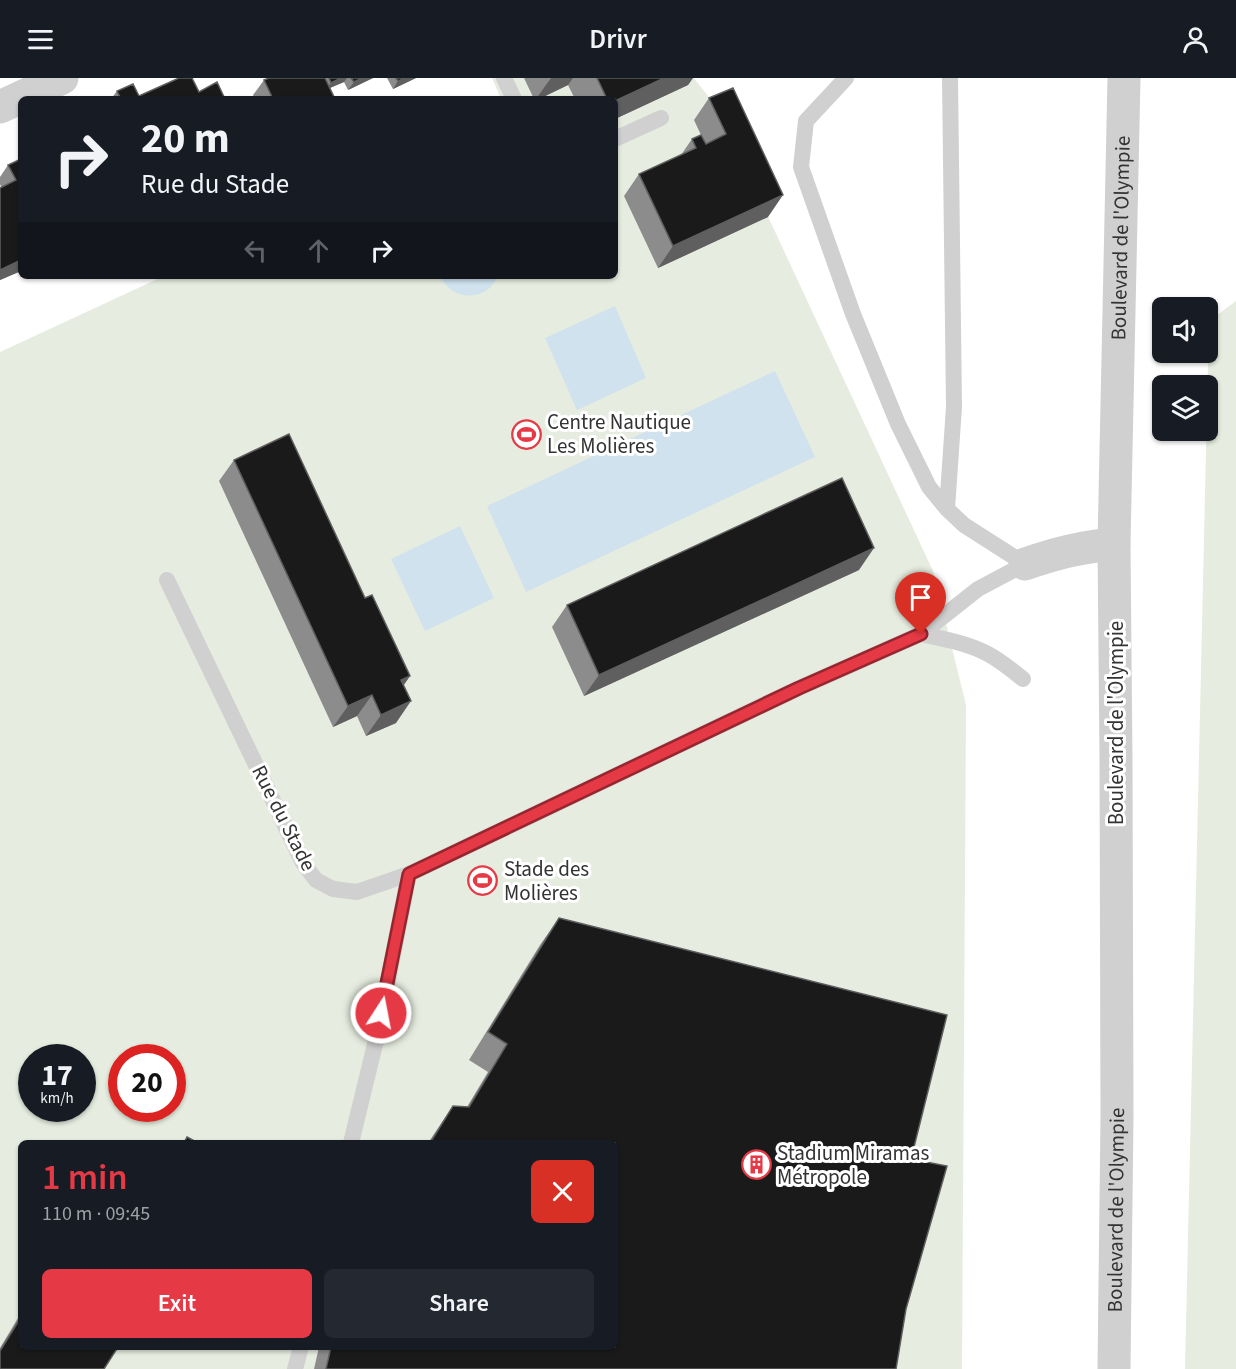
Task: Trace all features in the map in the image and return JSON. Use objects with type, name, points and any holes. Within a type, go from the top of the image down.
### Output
[{"type":"street","points":[[24,96],[62,78]]},
{"type":"street","name":"Boulevard de l'Olympie","points":[[1114,1369],[1117,1117],[1114,544],[1124,78]]},
{"type":"street","points":[[0,107],[18,99]]},
{"type":"street","points":[[1025,564],[1058,552],[1114,544]]},
{"type":"lane","points":[[504,78],[513,96]]},
{"type":"lane","points":[[846,78],[806,121],[801,167],[853,314],[898,424],[929,487],[964,525],[1025,564]]},
{"type":"lane","points":[[947,509],[954,406],[950,78]]},
{"type":"lane","points":[[618,138],[661,118]]},
{"type":"lane","name":"Rue du Stade","points":[[167,580],[303,863],[316,880],[333,889],[357,892],[409,874],[799,688],[921,634],[978,589],[1025,564]]},
{"type":"lane","points":[[921,634],[963,644],[986,653],[1023,679]]},
{"type":"lane","points":[[352,1140],[377,1036],[409,874]]},
{"type":"lane","points":[[295,1369],[300,1350]]},
{"type":"shaded area","name":"Stade des Molières","points":[[492,78],[694,78],[718,109],[933,571],[966,705],[962,1369],[0,1369],[0,352],[158,279],[618,279],[618,96],[500,96]]},
{"type":"shaded area","points":[[1236,301],[1236,1369],[1185,1369],[1206,441],[1218,441],[1218,375],[1208,375],[1208,363],[1218,363],[1218,314]]},
{"type":"water","points":[[442,279],[496,279],[486,291],[469,296],[453,291]]},
{"type":"water","points":[[615,306],[646,378],[577,410],[545,338]]},
{"type":"water","points":[[775,371],[815,457],[526,592],[487,506]]},
{"type":"water","points":[[460,526],[494,598],[425,631],[391,559]]},
{"type":"building","points":[[179,78],[192,78],[199,92],[217,82],[224,96],[139,96]]},
{"type":"building","points":[[269,78],[325,78],[334,96],[272,96],[264,80]]},
{"type":"building","points":[[329,78],[341,78],[331,83]]},
{"type":"building","points":[[597,78],[664,78],[618,100],[618,96],[606,96]]},
{"type":"building","points":[[133,84],[139,96],[120,96],[117,91]]},
{"type":"building","points":[[733,88],[783,195],[673,246],[639,174],[696,148],[692,139],[701,135],[706,144],[726,134],[709,98]]},
{"type":"building","points":[[18,160],[18,261],[0,270],[0,188],[16,180],[8,165]]},
{"type":"building","points":[[289,434],[365,598],[372,595],[410,676],[401,680],[411,701],[381,715],[372,695],[348,706],[234,460]]},
{"type":"building","points":[[842,478],[874,548],[599,675],[567,605]]},
{"type":"building","name":"Stadium Miramas Métropole","points":[[559,918],[947,1015],[911,1159],[947,1166],[906,1309],[896,1369],[326,1369],[330,1350],[618,1350],[618,1140],[432,1140],[453,1106],[469,1107],[507,1044],[488,1032]]},
{"type":"building","points":[[18,1322],[18,1350],[116,1350],[104,1369],[0,1369],[0,1351]]},
{"type":"place","name":"Centre Nautique Les Molières","points":[[526,434]]},
{"type":"place","name":"Stade des Molières","points":[[483,881]]},
{"type":"place","name":"Stadium Miramas Métropole","points":[[756,1165]]},
{"type":"route","points":[[381,1013],[409,874],[799,688],[921,634]]}]
